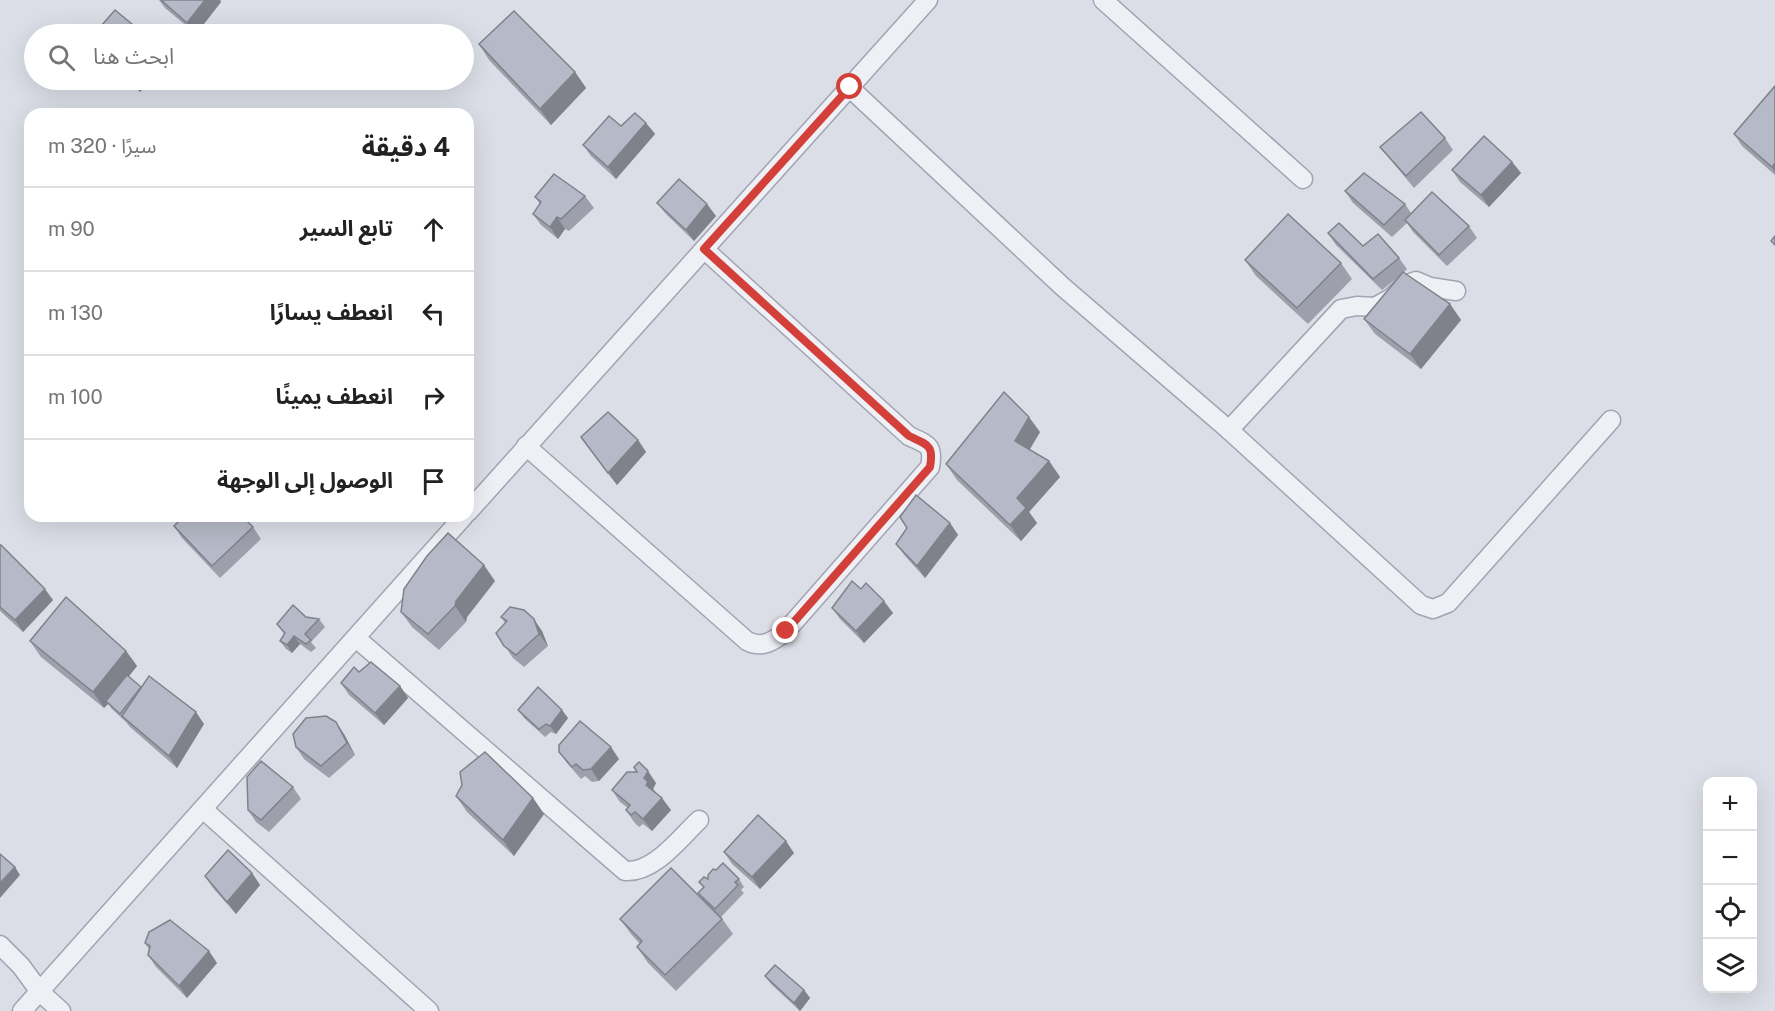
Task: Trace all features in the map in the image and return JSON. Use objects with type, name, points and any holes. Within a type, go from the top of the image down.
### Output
[{"type":"street","points":[[474,505],[928,0]]},
{"type":"street","points":[[1103,0],[1303,179]]},
{"type":"street","points":[[850,87],[1063,287],[1229,430],[1421,605],[1433,609],[1448,603],[1611,420]]},
{"type":"street","points":[[526,446],[747,641],[756,645],[773,642],[786,631],[930,467],[932,454],[928,445],[909,436],[704,249]]},
{"type":"street","points":[[1229,430],[1341,309],[1375,306],[1390,298],[1405,285],[1416,281],[1431,287],[1456,291]]},
{"type":"street","points":[[22,1011],[204,810],[459,522]]},
{"type":"street","points":[[356,638],[625,871],[636,872],[651,865],[699,820]]},
{"type":"street","points":[[204,810],[429,1011]]},
{"type":"street","points":[[0,945],[21,966],[40,992],[61,1011]]},
{"type":"building","points":[[161,0],[205,0],[187,23]]},
{"type":"building","points":[[115,10],[132,24],[103,24]]},
{"type":"building","points":[[514,11],[575,72],[540,109],[479,44]]},
{"type":"building","points":[[1775,86],[1775,163],[1772,167],[1734,134]]},
{"type":"building","points":[[1421,112],[1445,138],[1406,176],[1380,147]]},
{"type":"building","points":[[635,113],[646,123],[608,167],[583,145],[609,116],[621,126]]},
{"type":"building","points":[[1484,136],[1512,162],[1481,195],[1452,170]]},
{"type":"building","points":[[1364,173],[1405,204],[1384,225],[1345,191]]},
{"type":"building","points":[[554,174],[585,196],[561,219],[557,217],[550,227],[533,214],[541,202],[535,197]]},
{"type":"building","points":[[679,179],[707,204],[686,230],[657,203]]},
{"type":"building","points":[[1432,192],[1469,226],[1439,255],[1405,220]]},
{"type":"building","points":[[1288,214],[1341,263],[1297,308],[1245,260]]},
{"type":"building","points":[[1339,223],[1363,246],[1378,234],[1399,258],[1373,279],[1328,233]]},
{"type":"building","points":[[1403,272],[1450,304],[1410,354],[1364,319]]},
{"type":"building","points":[[1004,392],[1029,417],[1015,441],[1049,461],[1017,498],[1026,508],[1010,525],[946,464]]},
{"type":"building","points":[[608,412],[638,440],[608,473],[581,437]]},
{"type":"building","points":[[916,495],[950,523],[917,566],[896,544],[907,528],[900,517]]},
{"type":"building","points":[[178,522],[248,522],[253,527],[212,566],[174,526]]},
{"type":"building","points":[[448,533],[484,565],[456,601],[455,606],[428,634],[401,612],[404,589],[427,556]]},
{"type":"building","points":[[0,545],[45,589],[15,620],[0,607]]},
{"type":"building","points":[[852,581],[861,589],[866,583],[884,601],[856,631],[832,608]]},
{"type":"building","points":[[66,597],[126,651],[93,692],[30,641]]},
{"type":"building","points":[[293,605],[306,617],[319,619],[305,634],[311,640],[306,644],[294,636],[287,645],[280,641],[285,633],[277,624]]},
{"type":"building","points":[[510,607],[524,610],[534,619],[539,634],[516,655],[504,646],[496,633],[507,621],[501,617]]},
{"type":"building","points":[[371,662],[400,686],[375,713],[341,683],[354,667],[359,672]]},
{"type":"building","points":[[127,675],[141,687],[120,714],[106,701]]},
{"type":"building","points":[[149,676],[196,712],[169,756],[122,716]]},
{"type":"building","points":[[538,687],[562,710],[550,726],[546,724],[539,729],[518,710]]},
{"type":"building","points":[[326,716],[336,722],[347,743],[321,766],[296,747],[293,734],[306,718]]},
{"type":"building","points":[[580,721],[611,747],[591,769],[583,770],[576,764],[572,767],[559,752],[559,745]]},
{"type":"building","points":[[485,752],[533,798],[503,840],[456,796],[462,785],[460,772]]},
{"type":"building","points":[[261,761],[293,787],[261,820],[248,810],[247,777]]},
{"type":"building","points":[[639,762],[648,771],[644,778],[648,782],[646,785],[662,798],[643,819],[635,812],[631,815],[626,810],[630,805],[612,790],[627,772],[637,772],[634,767]]},
{"type":"building","points":[[758,815],[786,841],[752,877],[724,852]]},
{"type":"building","points":[[228,850],[252,873],[227,902],[205,876]]},
{"type":"building","points":[[0,854],[15,867],[0,883]]},
{"type":"building","points":[[723,863],[739,879],[735,882],[738,885],[715,909],[698,893],[704,887],[699,882],[704,877],[708,879],[713,869],[716,870]]},
{"type":"building","points":[[671,868],[722,919],[665,975],[637,947],[642,941],[620,919]]},
{"type":"building","points":[[170,920],[209,951],[179,986],[148,955],[150,946],[145,943],[149,932]]},
{"type":"building","points":[[775,965],[804,990],[794,1003],[765,976]]},
{"type":"route","points":[[786,631],[930,467],[931,448],[909,436],[704,249],[850,87]]}]
